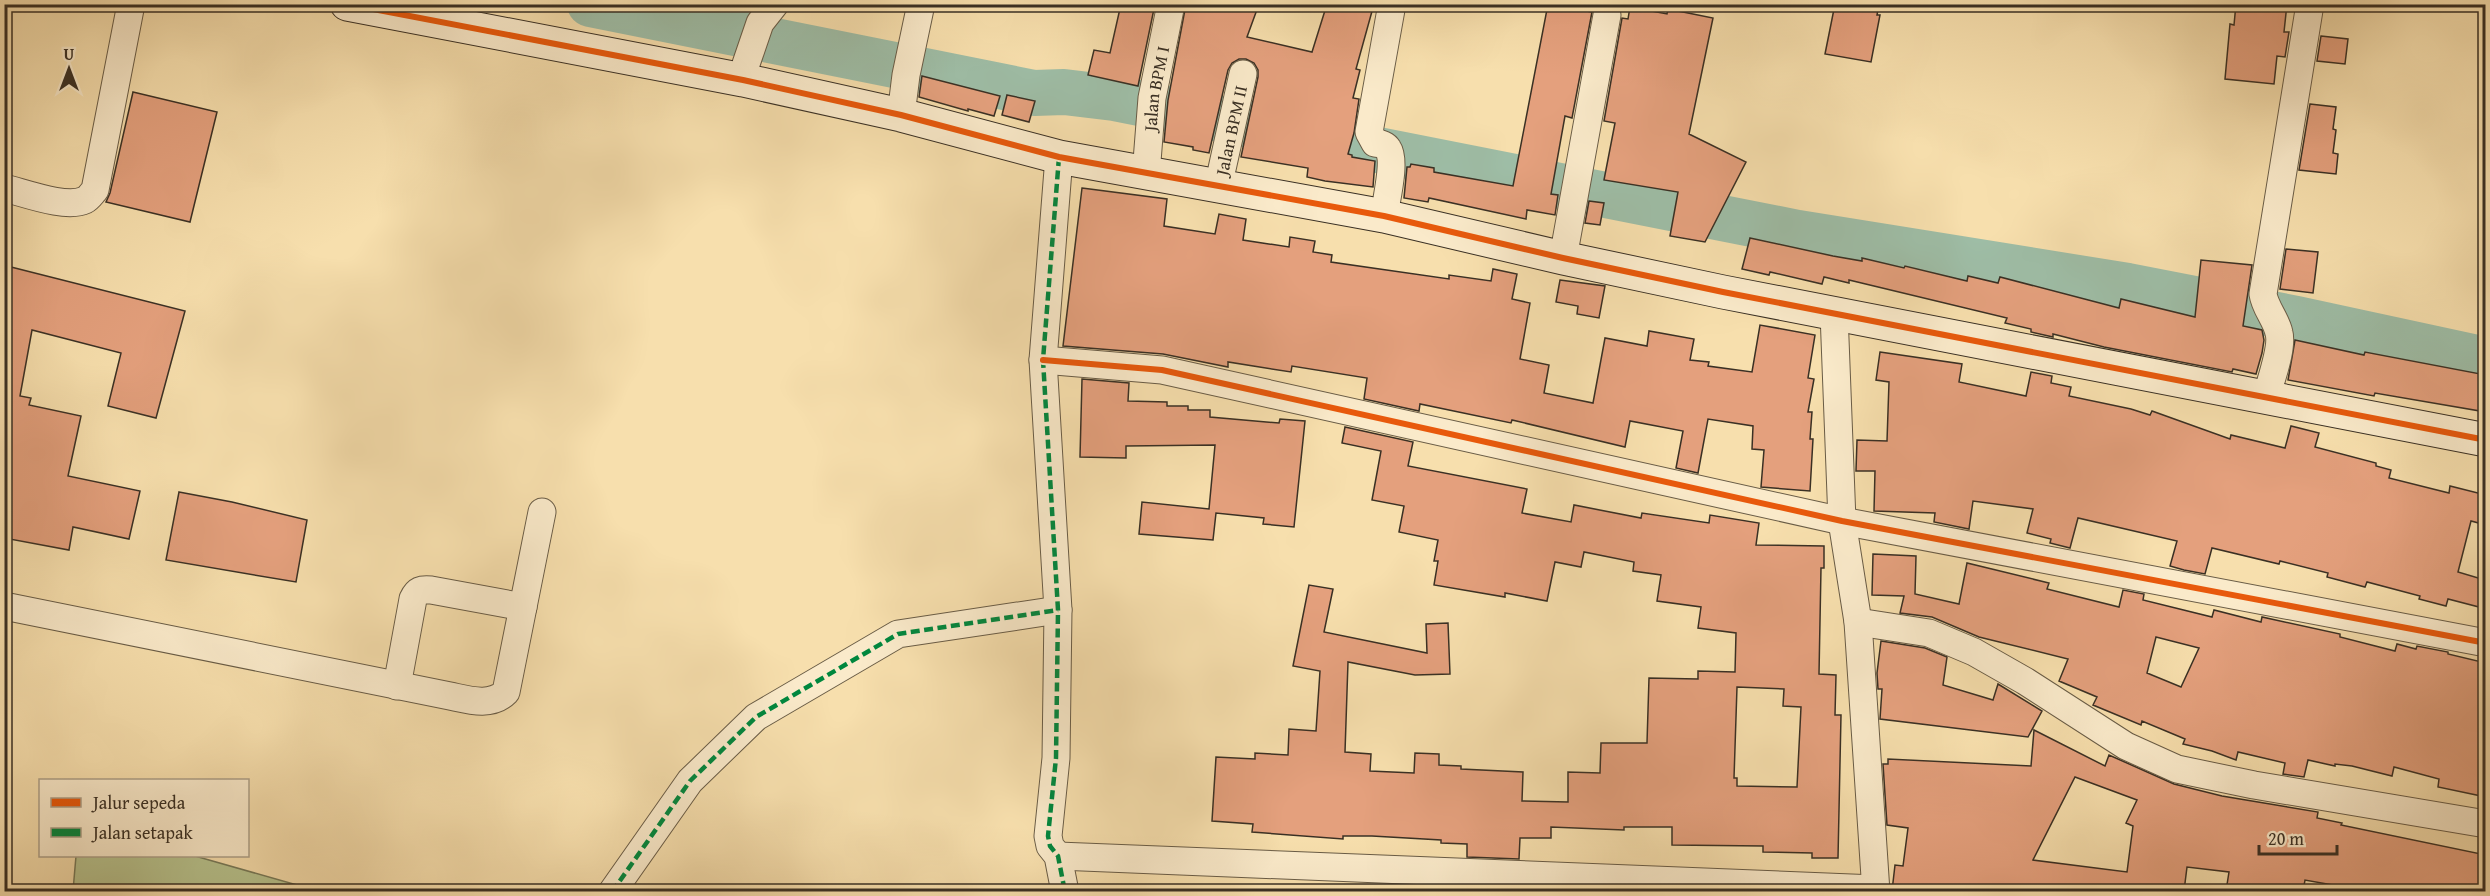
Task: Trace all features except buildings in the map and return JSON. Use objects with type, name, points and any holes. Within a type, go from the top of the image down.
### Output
[{"type":"street","points":[[4,188],[58,201],[76,202],[87,199],[95,190],[131,4]]},
{"type":"street","points":[[347,4],[458,15],[901,115],[1059,157],[1384,216],[1563,258],[2486,440]]},
{"type":"street","points":[[901,115],[921,4]]},
{"type":"street","name":"Jalan BPM I","points":[[1146,174],[1152,108],[1171,4]]},
{"type":"street","points":[[1384,216],[1390,158],[1385,146],[1375,143],[1369,132],[1392,4]]},
{"type":"street","points":[[2266,398],[2279,344],[2279,333],[2262,294],[2310,4]]},
{"type":"street","points":[[1563,258],[1607,15]]},
{"type":"street","points":[[743,80],[762,25]]},
{"type":"street","name":"Jalan BPM II","points":[[1218,187],[1242,74]]},
{"type":"street","points":[[1059,157],[1043,360],[1059,610],[1056,758],[1048,836],[1050,846],[1059,856],[1065,891]]},
{"type":"street","points":[[1059,856],[1876,890],[1858,622],[1842,520],[1834,313]]},
{"type":"street","points":[[1043,360],[1162,370],[1842,520],[2486,643]]},
{"type":"street","points":[[4,606],[479,702],[498,700],[506,692],[542,512]]},
{"type":"street","points":[[397,686],[416,592],[422,589],[431,590],[523,607]]},
{"type":"street","points":[[612,891],[690,781],[756,717],[898,634],[1059,610]]},
{"type":"street","points":[[1858,622],[1929,633],[1974,652],[2025,681],[2126,746],[2177,769],[2254,785],[2486,824]]},
{"type":"green space","points":[[76,857],[199,857],[318,891],[73,891]]},
{"type":"waterway","points":[[590,4],[1034,93],[1064,92],[1114,98],[1798,233],[2128,286],[2297,319],[2486,360]]},
{"type":"marked path","points":[[1059,157],[1043,360],[1058,610],[1056,758],[1048,836],[1050,846],[1058,856],[1065,892]]},
{"type":"marked path","points":[[612,892],[690,781],[756,717],[898,634],[1058,610]]},
{"type":"cycle path","points":[[347,4],[743,80],[901,115],[1059,157],[1384,216],[1563,258],[1723,292],[2486,440]]},
{"type":"cycle path","points":[[1043,360],[1162,370],[1842,521],[2486,643]]}]
